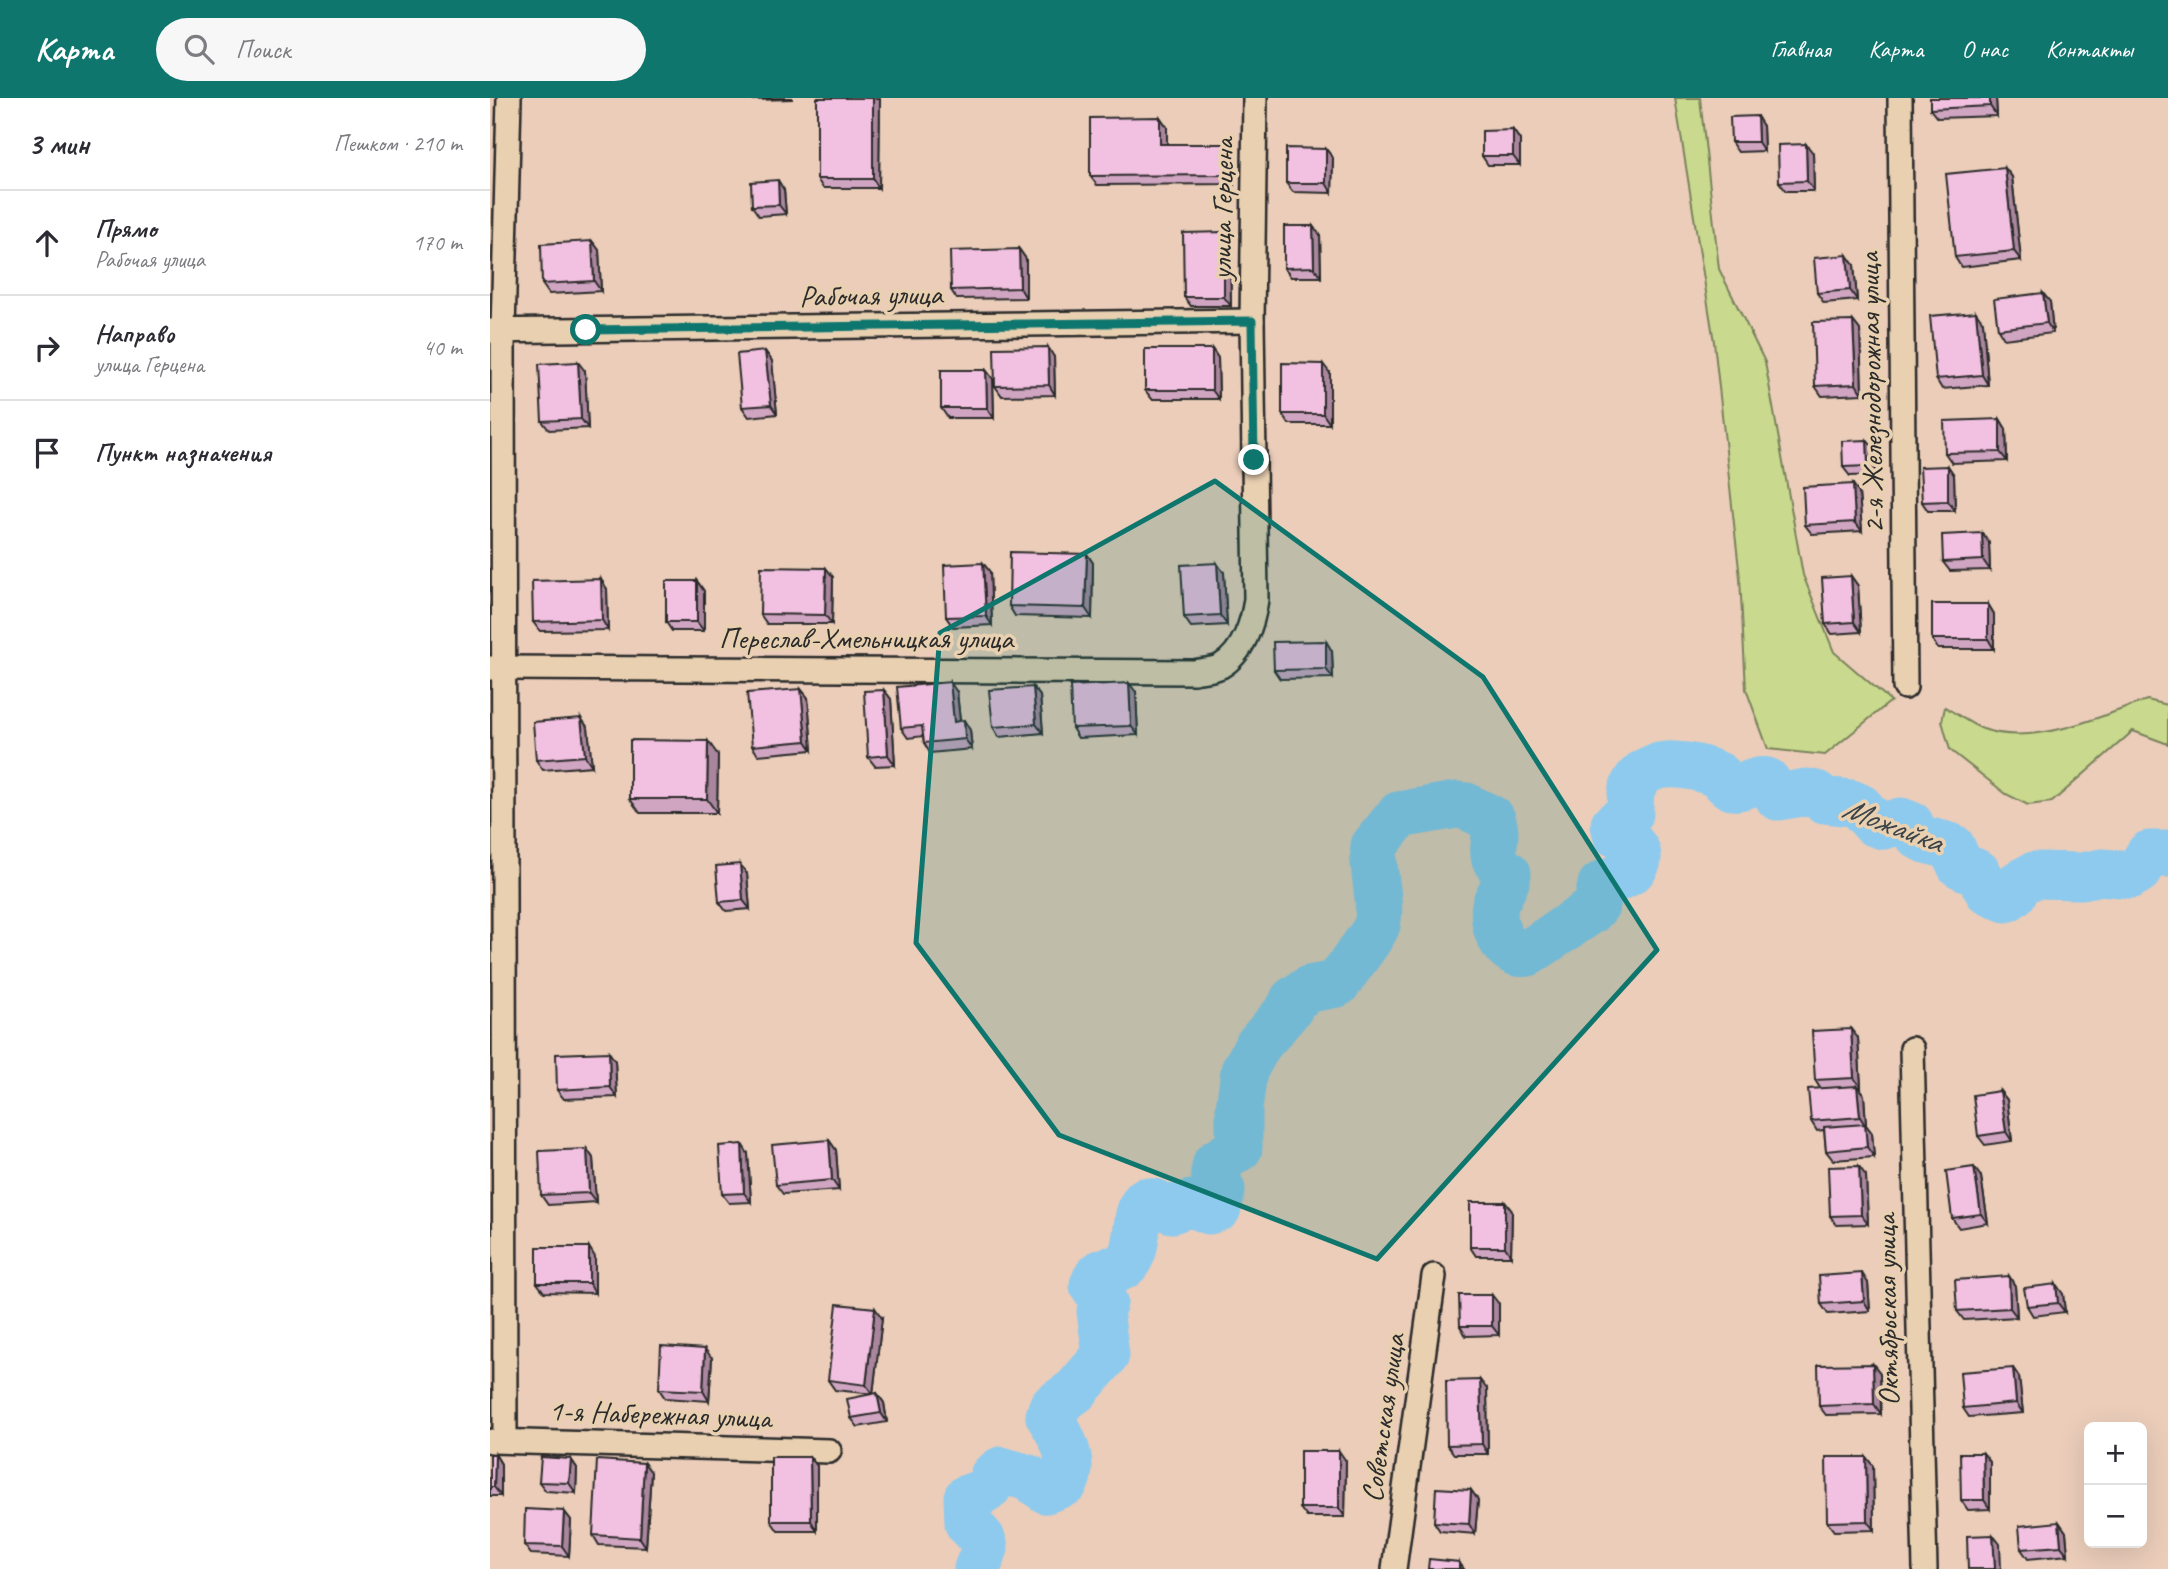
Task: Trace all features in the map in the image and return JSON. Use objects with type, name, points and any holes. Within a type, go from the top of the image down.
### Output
[{"type":"street","points":[[498,1441],[497,331],[509,98]]},
{"type":"street","name":"улица Герцена","points":[[1235,651],[1245,638],[1256,599],[1252,321],[1255,98]]},
{"type":"street","name":"2-я Железнодорожная улица","points":[[1900,98],[1905,687]]},
{"type":"street","name":"Рабочая улица","points":[[497,331],[1252,321]]},
{"type":"street","name":"Переслав-Хмельницкая улица","points":[[497,668],[1194,672],[1220,666],[1235,651]]},
{"type":"street","name":"Октябрьская улица","points":[[1912,1049],[1925,1569]]},
{"type":"street","name":"Советская улица","points":[[1395,1569],[1434,1276]]},
{"type":"street","name":"1-я Набережная улица","points":[[498,1441],[829,1451]]},
{"type":"highlighted area","points":[[1215,481],[1483,677],[1657,950],[1377,1259],[1059,1135],[916,943],[940,633]]},
{"type":"green space","points":[[1675,98],[1700,98],[1719,269],[1765,362],[1803,575],[1834,652],[1891,701],[1825,755],[1768,749],[1746,689],[1740,578],[1714,342]]},
{"type":"green space","points":[[2147,700],[2168,705],[2168,744],[2133,731],[2052,802],[2028,805],[2006,794],[1950,750],[1942,721],[1945,707],[1968,722],[2002,734],[2044,732],[2066,728]]},
{"type":"building","points":[[817,98],[873,98],[873,179],[817,179]]},
{"type":"building","points":[[1930,98],[1990,98],[1990,106],[1930,109]]},
{"type":"building","points":[[1757,116],[1758,142],[1731,142],[1730,117]]},
{"type":"building","points":[[1160,117],[1160,144],[1227,144],[1227,175],[1090,176],[1090,118]]},
{"type":"building","points":[[1513,130],[1513,156],[1482,156],[1482,131]]},
{"type":"building","points":[[1806,144],[1807,181],[1779,182],[1778,145]]},
{"type":"building","points":[[1286,148],[1326,149],[1326,183],[1286,183]]},
{"type":"building","points":[[2005,168],[2014,251],[1955,257],[1946,174]]},
{"type":"building","points":[[778,180],[779,205],[752,206],[751,182]]},
{"type":"building","points":[[1284,226],[1313,226],[1314,267],[1284,268]]},
{"type":"building","points":[[1224,232],[1224,297],[1184,297],[1183,233]]},
{"type":"building","points":[[592,241],[594,281],[542,284],[541,244]]},
{"type":"building","points":[[1019,249],[1020,288],[951,290],[950,251]]},
{"type":"building","points":[[1847,255],[1850,290],[1817,293],[1814,258]]},
{"type":"building","points":[[2043,293],[2047,323],[1998,329],[1994,299]]},
{"type":"building","points":[[1976,312],[1982,375],[1936,379],[1930,316]]},
{"type":"building","points":[[1853,321],[1856,384],[1815,386],[1813,322]]},
{"type":"building","points":[[1048,347],[1049,385],[995,386],[994,348]]},
{"type":"building","points":[[1145,349],[1212,349],[1212,390],[1145,390]]},
{"type":"building","points":[[765,351],[771,405],[742,407],[737,354]]},
{"type":"building","points":[[578,362],[581,419],[542,421],[539,364]]},
{"type":"building","points":[[1282,363],[1323,364],[1323,414],[1282,414]]},
{"type":"building","points":[[941,370],[986,370],[987,408],[941,408]]},
{"type":"building","points":[[2000,419],[2000,452],[1945,453],[1944,421]]},
{"type":"building","points":[[1867,440],[1868,466],[1843,467],[1842,441]]},
{"type":"building","points":[[1948,466],[1948,501],[1922,502],[1920,467]]},
{"type":"building","points":[[1853,484],[1855,522],[1805,525],[1803,487]]},
{"type":"building","points":[[1982,533],[1983,560],[1943,562],[1942,535]]},
{"type":"building","points":[[1010,552],[1087,554],[1085,608],[1009,606]]},
{"type":"building","points":[[983,563],[986,616],[946,617],[944,565]]},
{"type":"building","points":[[1217,563],[1220,615],[1184,617],[1181,565]]},
{"type":"building","points":[[761,567],[826,568],[825,615],[760,614]]},
{"type":"building","points":[[1851,576],[1854,622],[1825,624],[1822,578]]},
{"type":"building","points":[[601,579],[602,620],[533,622],[532,581]]},
{"type":"building","points":[[666,581],[697,581],[697,622],[666,622]]},
{"type":"building","points":[[1932,604],[1988,604],[1988,639],[1932,639]]},
{"type":"building","points":[[1326,641],[1326,669],[1274,670],[1273,642]]},
{"type":"building","points":[[950,682],[954,722],[964,720],[965,739],[924,743],[922,726],[901,728],[897,687]]},
{"type":"building","points":[[1129,683],[1131,726],[1072,728],[1070,686]]},
{"type":"building","points":[[1033,687],[1036,724],[993,727],[989,690]]},
{"type":"building","points":[[801,689],[806,741],[752,746],[747,693]]},
{"type":"building","points":[[884,690],[888,755],[868,757],[864,691]]},
{"type":"building","points":[[581,718],[585,756],[536,760],[533,722]]},
{"type":"building","points":[[630,740],[708,741],[707,799],[630,799]]},
{"type":"building","points":[[740,864],[743,900],[719,902],[716,866]]},
{"type":"building","points":[[1851,1029],[1854,1078],[1815,1080],[1812,1031]]},
{"type":"building","points":[[609,1052],[610,1087],[557,1090],[556,1054]]},
{"type":"building","points":[[1857,1086],[1860,1117],[1811,1121],[1808,1089]]},
{"type":"building","points":[[2000,1091],[2006,1132],[1978,1136],[1973,1095]]},
{"type":"building","points":[[1865,1124],[1867,1147],[1826,1151],[1824,1127]]},
{"type":"building","points":[[829,1140],[832,1180],[776,1185],[772,1145]]},
{"type":"building","points":[[742,1144],[744,1193],[722,1194],[719,1146]]},
{"type":"building","points":[[587,1149],[589,1193],[541,1195],[539,1151]]},
{"type":"building","points":[[1859,1166],[1861,1215],[1830,1216],[1828,1167]]},
{"type":"building","points":[[1974,1167],[1981,1214],[1952,1218],[1946,1171]]},
{"type":"building","points":[[1470,1202],[1505,1202],[1505,1247],[1470,1247]]},
{"type":"building","points":[[537,1247],[589,1247],[589,1283],[537,1283]]},
{"type":"building","points":[[1862,1273],[1864,1301],[1821,1304],[1819,1276]]},
{"type":"building","points":[[2009,1276],[2010,1308],[1957,1311],[1955,1280]]},
{"type":"building","points":[[2056,1284],[2058,1303],[2027,1306],[2024,1288]]},
{"type":"building","points":[[1459,1295],[1492,1295],[1492,1326],[1460,1326]]},
{"type":"building","points":[[837,1304],[875,1308],[866,1385],[828,1380]]},
{"type":"building","points":[[661,1346],[705,1349],[703,1391],[659,1389]]},
{"type":"building","points":[[1873,1364],[1874,1404],[1819,1406],[1818,1365]]},
{"type":"building","points":[[2013,1368],[2016,1403],[1963,1408],[1960,1372]]},
{"type":"building","points":[[1480,1380],[1482,1444],[1447,1445],[1446,1381]]},
{"type":"building","points":[[877,1393],[881,1413],[851,1418],[847,1399]]},
{"type":"building","points":[[1300,1451],[1339,1451],[1339,1508],[1300,1508]]},
{"type":"building","points":[[1960,1453],[1983,1453],[1984,1500],[1961,1500]]},
{"type":"building","points":[[490,1454],[495,1454],[494,1487],[490,1487]]},
{"type":"building","points":[[541,1457],[571,1459],[569,1483],[539,1482]]},
{"type":"building","points":[[771,1457],[810,1457],[811,1521],[771,1521]]},
{"type":"building","points":[[1826,1457],[1866,1457],[1867,1521],[1827,1522]]},
{"type":"building","points":[[597,1460],[644,1463],[640,1538],[593,1535]]},
{"type":"building","points":[[1436,1488],[1471,1490],[1469,1524],[1434,1522]]},
{"type":"building","points":[[525,1509],[564,1511],[562,1546],[524,1545]]},
{"type":"building","points":[[2059,1522],[2061,1546],[2021,1549],[2019,1526]]},
{"type":"building","points":[[1993,1535],[1995,1569],[1968,1569],[1967,1536]]},
{"type":"building","points":[[1429,1559],[1459,1562],[1459,1569],[1428,1569]]},
{"type":"waterway","name":"Можайка","points":[[977,1569],[985,1548],[982,1539],[968,1523],[967,1498],[988,1488],[993,1476],[1001,1470],[1029,1478],[1046,1490],[1065,1483],[1069,1467],[1066,1449],[1049,1416],[1052,1407],[1075,1391],[1106,1355],[1100,1311],[1104,1302],[1093,1285],[1096,1278],[1100,1273],[1124,1266],[1128,1261],[1134,1247],[1141,1207],[1145,1201],[1172,1210],[1191,1203],[1209,1211],[1218,1208],[1222,1190],[1214,1172],[1216,1163],[1239,1148],[1239,1109],[1244,1071],[1258,1045],[1290,1008],[1293,1000],[1309,989],[1337,984],[1366,944],[1377,925],[1379,906],[1374,846],[1399,815],[1456,805],[1466,806],[1492,819],[1494,854],[1500,867],[1508,874],[1495,905],[1495,922],[1506,946],[1520,953],[1528,953],[1591,911],[1597,904],[1601,885],[1625,875],[1634,868],[1638,857],[1636,851],[1628,841],[1616,834],[1614,825],[1630,813],[1631,792],[1636,781],[1643,773],[1663,765],[1709,771],[1734,787],[1767,781],[1778,797],[1807,792],[1824,800],[1851,803],[1860,807],[1874,823],[1883,826],[1901,821],[1911,825],[1923,838],[1952,847],[1960,865],[1978,873],[1988,891],[2006,899],[2014,893],[2018,884],[2034,875],[2082,876],[2102,872],[2131,875],[2139,870],[2149,854],[2168,854]]},
{"type":"route","points":[[586,330],[1252,321],[1254,460]]}]
